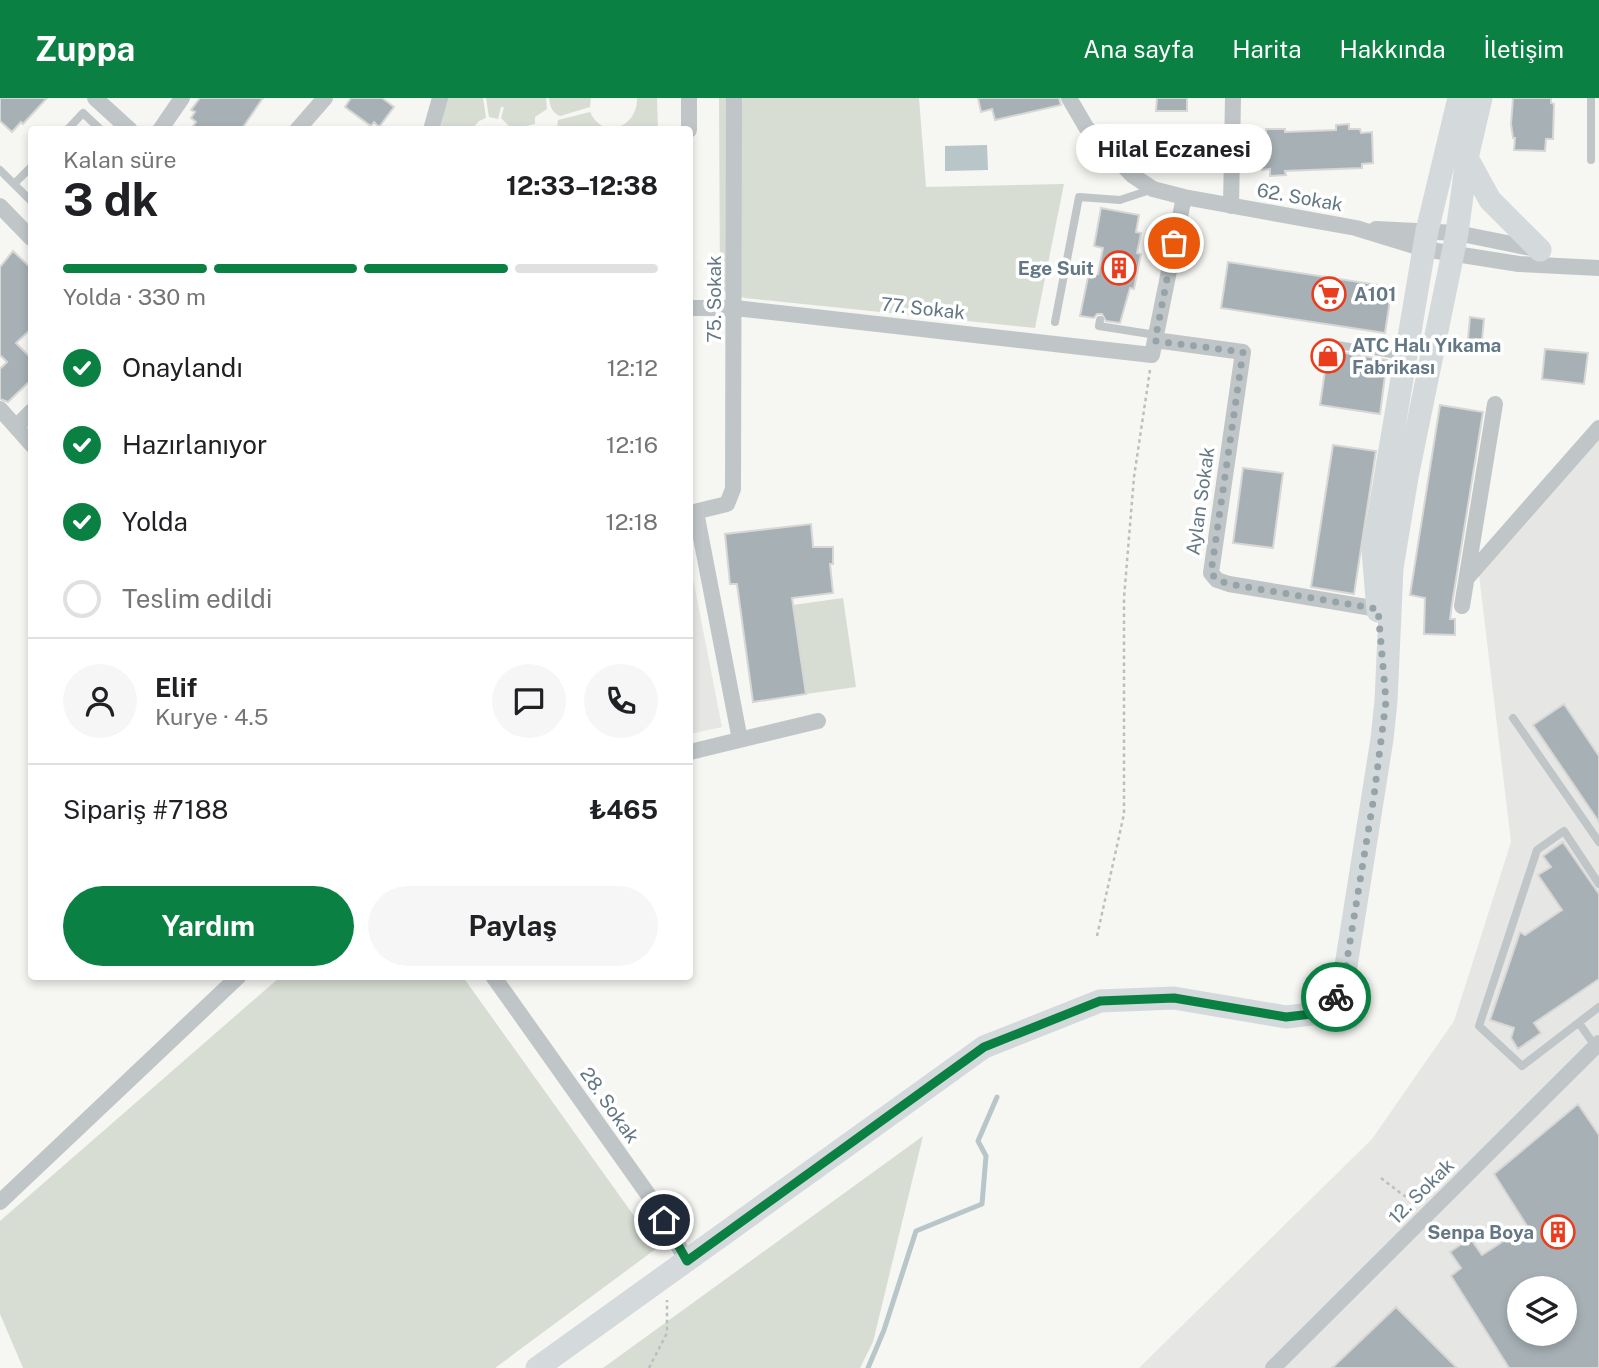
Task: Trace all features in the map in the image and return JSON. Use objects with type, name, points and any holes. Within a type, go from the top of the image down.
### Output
[{"type":"street","points":[[163,126],[183,98]]},
{"type":"street","points":[[300,126],[325,98]]},
{"type":"street","points":[[432,126],[440,98]]},
{"type":"street","points":[[689,98],[689,126]]},
{"type":"street","name":"75. Sokak","points":[[693,512],[722,506],[730,500],[733,489],[734,98]]},
{"type":"street","name":"62. Sokak","points":[[1069,98],[1086,127],[1132,175],[1153,189],[1231,206],[1426,240],[1540,250],[1575,268]]},
{"type":"street","points":[[1231,206],[1233,98]]},
{"type":"street","points":[[1386,701],[1373,550],[1426,240],[1459,98]]},
{"type":"street","points":[[537,1368],[984,1047],[1100,1001],[1174,998],[1286,1017],[1312,1014],[1331,1007],[1345,972],[1374,796],[1386,701],[1392,568],[1407,477],[1454,244],[1467,158],[1481,98]]},
{"type":"street","points":[[96,99],[126,126]]},
{"type":"street","points":[[1467,158],[1489,200],[1540,250]]},
{"type":"street","points":[[1154,344],[1184,197]]},
{"type":"street","points":[[0,206],[28,235]]},
{"type":"street","name":"62. Sokak","points":[[1454,244],[1519,264],[1599,268]]},
{"type":"street","name":"77. Sokak","points":[[693,308],[735,308],[1154,344]]},
{"type":"street","name":"Aylan Sokak","points":[[1154,344],[1243,352],[1211,573],[1217,580],[1229,584],[1378,609]]},
{"type":"street","points":[[1462,606],[1495,404]]},
{"type":"street","points":[[0,409],[28,440]]},
{"type":"street","points":[[16,427],[28,415]]},
{"type":"street","points":[[1467,579],[1598,430]]},
{"type":"street","points":[[693,512],[740,740]]},
{"type":"street","points":[[693,751],[818,721]]},
{"type":"street","points":[[0,1202],[235,980]]},
{"type":"street","name":"28. Sokak","points":[[496,980],[652,1200],[687,1261]]},
{"type":"street","name":"12. Sokak","points":[[1273,1368],[1598,1047]]},
{"type":"lane","points":[[1591,98],[1591,160]]},
{"type":"lane","points":[[71,126],[96,99]]},
{"type":"lane","points":[[83,113],[97,126]]},
{"type":"lane","points":[[0,170],[28,198]]},
{"type":"lane","points":[[14,184],[28,170]]},
{"type":"lane","points":[[1055,322],[1079,197],[1120,200],[1153,189]]},
{"type":"lane","points":[[1100,320],[1099,326],[1154,344]]},
{"type":"lane","points":[[1332,344],[1406,356]]},
{"type":"lane","points":[[1513,718],[1599,842]]},
{"type":"lane","points":[[1599,884],[1564,831],[1537,850],[1479,1026],[1522,1066],[1599,1007]]},
{"type":"lane","points":[[1578,1023],[1598,1047]]},
{"type":"path","points":[[1097,936],[1124,814],[1124,598],[1135,477],[1154,344]]},
{"type":"path","points":[[1381,1178],[1403,1195],[1432,1209]]},
{"type":"path","points":[[649,1368],[667,1333],[666,1276]]},
{"type":"shaded area","points":[[447,98],[483,98],[486,118],[475,126],[441,126]]},
{"type":"shaded area","points":[[486,98],[546,98],[547,109],[535,117],[535,124],[509,126],[501,118],[504,107],[501,107],[498,119],[489,117]]},
{"type":"shaded area","points":[[549,98],[591,98],[590,107],[560,116],[552,109]]},
{"type":"shaded area","points":[[637,98],[657,98],[658,126],[620,126],[632,117]]},
{"type":"shaded area","points":[[719,98],[919,98],[926,187],[1064,184],[1035,328],[745,298],[720,290]]},
{"type":"shaded area","points":[[590,112],[603,126],[557,126],[558,120]]},
{"type":"shaded area","points":[[987,145],[988,170],[945,171],[945,146]]},
{"type":"shaded area","points":[[1599,436],[1599,1368],[1139,1368],[1372,1139],[1454,1021],[1511,842],[1479,575]]},
{"type":"shaded area","points":[[693,578],[722,727],[693,733]]},
{"type":"shaded area","points":[[843,598],[856,687],[806,694],[793,605]]},
{"type":"shaded area","points":[[277,980],[465,980],[657,1248],[495,1368],[23,1368],[0,1314],[0,1221]]},
{"type":"shaded area","points":[[923,1136],[873,1342],[860,1368],[603,1368]]},
{"type":"building","points":[[0,98],[47,98],[12,132],[0,121]]},
{"type":"building","points":[[200,98],[263,98],[244,126],[193,126],[196,122],[191,118],[195,112],[191,110]]},
{"type":"building","points":[[351,98],[382,98],[394,107],[380,126],[374,122],[371,126],[345,107]]},
{"type":"building","points":[[978,98],[1059,98],[1061,105],[995,120],[992,109],[981,112]]},
{"type":"building","points":[[1157,98],[1187,98],[1187,111],[1156,111]]},
{"type":"building","points":[[1513,98],[1551,98],[1551,103],[1554,104],[1553,139],[1546,139],[1545,151],[1514,150],[1515,138],[1511,124]]},
{"type":"building","points":[[1349,124],[1349,129],[1360,129],[1361,133],[1372,132],[1373,163],[1362,164],[1362,168],[1285,171],[1286,175],[1270,176],[1270,169],[1262,170],[1262,166],[1246,167],[1245,135],[1259,135],[1259,132],[1266,132],[1266,129],[1285,129],[1285,132],[1336,130],[1336,125]]},
{"type":"building","name":"Ege Suit","points":[[1101,208],[1139,215],[1136,232],[1141,233],[1137,253],[1141,254],[1134,289],[1130,288],[1120,323],[1106,321],[1102,314],[1097,314],[1094,318],[1080,316],[1089,272],[1098,274],[1103,248],[1094,246]]},
{"type":"building","points":[[13,251],[28,265],[28,332],[16,343],[28,355],[28,383],[8,402],[0,399],[0,369],[7,362],[0,355],[0,267]]},
{"type":"building","points":[[1228,262],[1392,287],[1385,333],[1221,308]]},
{"type":"building","points":[[1470,317],[1484,319],[1482,340],[1468,339]]},
{"type":"building","points":[[1545,349],[1588,353],[1584,384],[1542,379]]},
{"type":"building","points":[[1328,350],[1387,360],[1380,414],[1320,405]]},
{"type":"building","points":[[1440,405],[1483,412],[1450,619],[1455,619],[1455,635],[1424,634],[1425,598],[1410,595]]},
{"type":"building","points":[[1333,445],[1376,451],[1354,594],[1311,587]]},
{"type":"building","points":[[1243,468],[1283,473],[1273,548],[1233,543]]},
{"type":"building","points":[[811,524],[813,547],[833,547],[833,564],[830,564],[833,593],[792,598],[806,694],[753,702],[737,584],[730,584],[725,534]]},
{"type":"building","points":[[1564,704],[1599,756],[1599,822],[1533,725]]},
{"type":"building","points":[[1563,842],[1599,894],[1599,979],[1534,1023],[1541,1033],[1518,1049],[1511,1038],[1514,1028],[1490,1020],[1520,932],[1525,935],[1562,910],[1538,875],[1551,867],[1543,856]]},
{"type":"building","name":"Senpa Boya","points":[[1578,1104],[1599,1135],[1599,1368],[1509,1368],[1451,1276],[1461,1268],[1450,1252],[1470,1238],[1482,1255],[1527,1226],[1494,1174]]},
{"type":"building","points":[[1396,1307],[1457,1368],[1332,1368]]},
{"type":"waterway","points":[[868,1368],[884,1330],[916,1231],[982,1204],[986,1156],[978,1141],[997,1097]]},
{"type":"way so far","points":[[1174,243],[1155,341],[1243,352],[1211,573],[1217,580],[1229,584],[1378,609],[1386,701],[1382,738],[1345,972],[1336,997]]},
{"type":"place","name":"Hilal Eczanesi","points":[[1174,243]]},
{"type":"place","name":"Ege Suit","points":[[1119,268]]},
{"type":"place","name":"A101","points":[[1329,294]]},
{"type":"place","name":"ATC Halı Yıkama Fabrikası","points":[[1328,356]]},
{"type":"place","name":"Senpa Boya","points":[[1558,1232]]},
{"type":"route","points":[[664,1220],[687,1261],[984,1047],[1100,1001],[1174,998],[1286,1017],[1312,1014],[1331,1007],[1336,997]]}]
